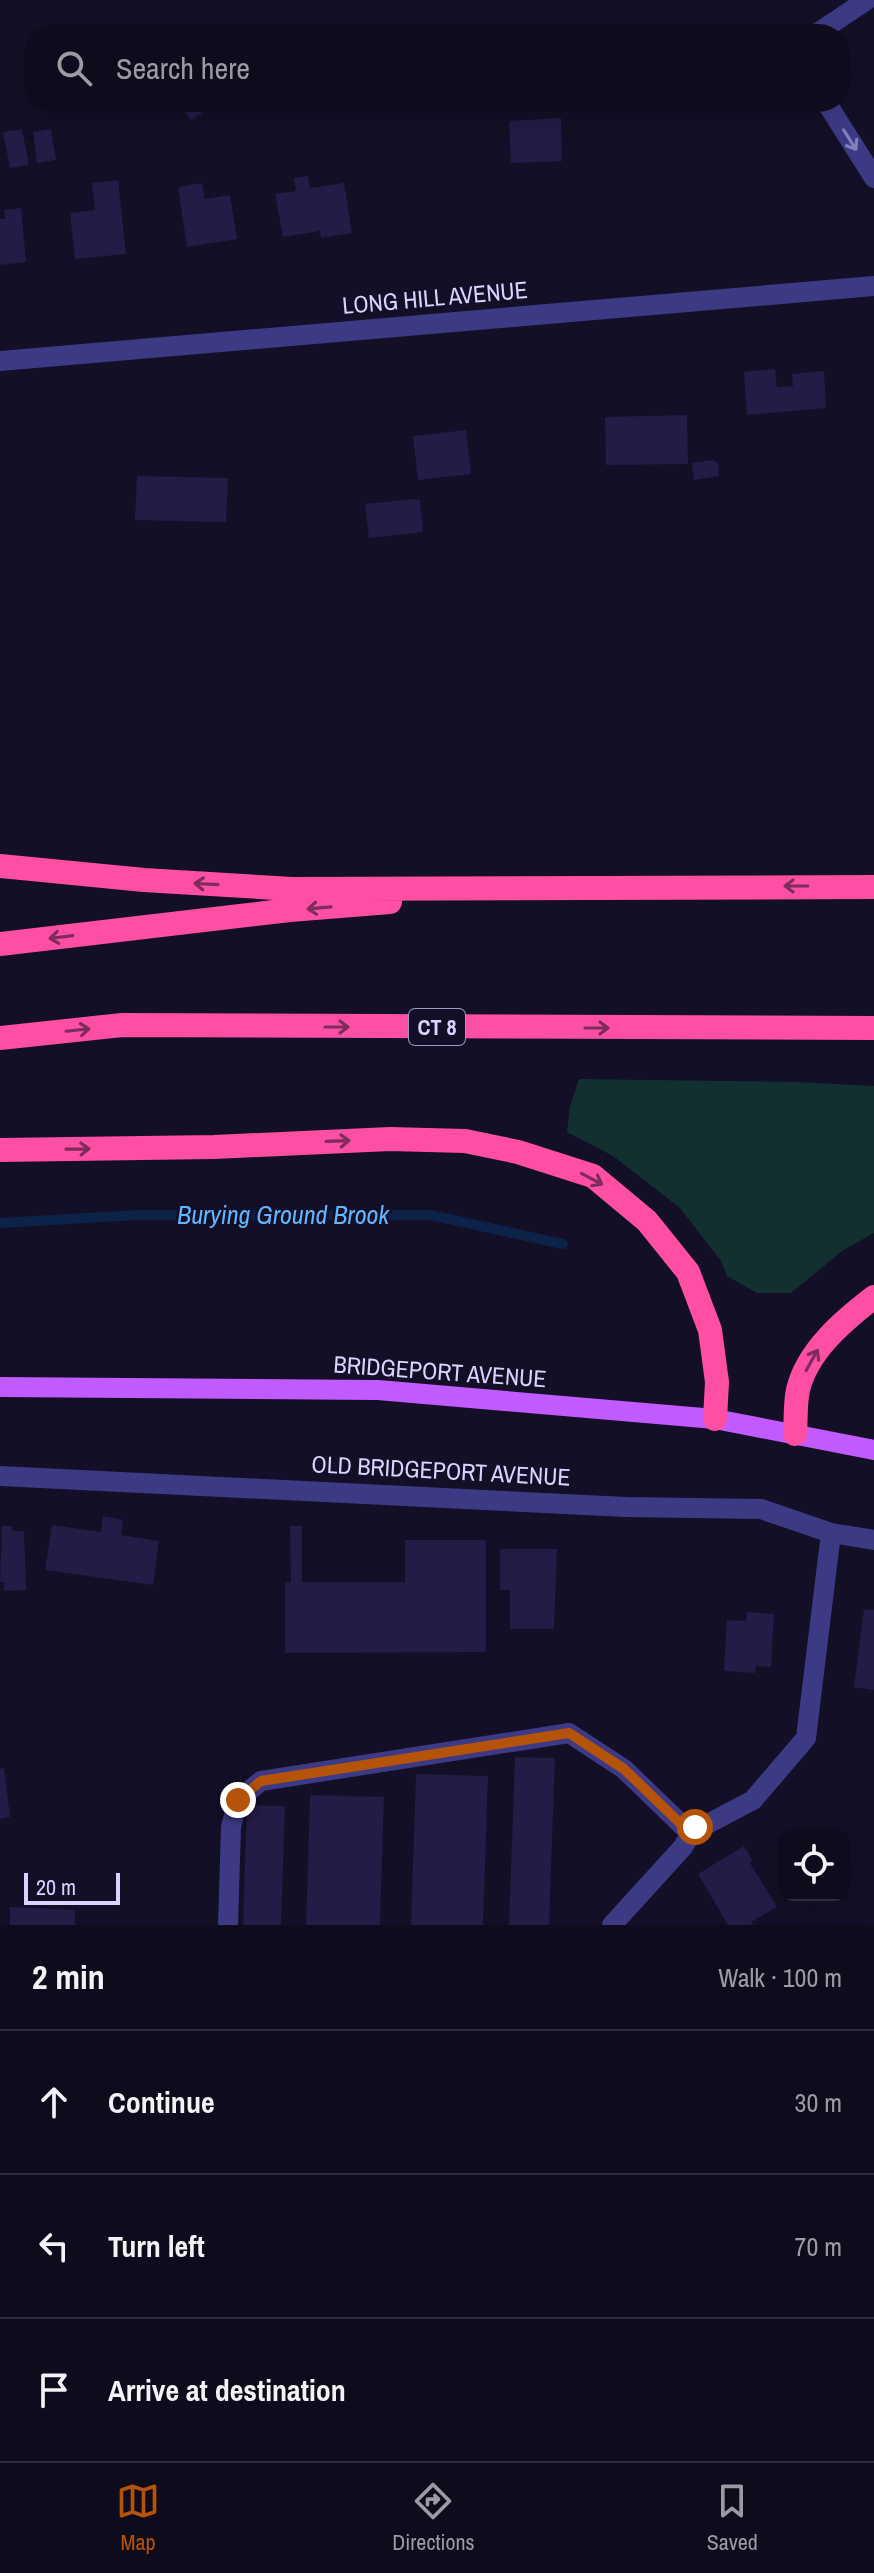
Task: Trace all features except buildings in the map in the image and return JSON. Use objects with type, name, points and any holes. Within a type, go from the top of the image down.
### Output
[{"type":"highway","points":[[0,866],[144,880],[292,889],[874,887]]},
{"type":"highway","points":[[0,944],[290,910],[592,886]]},
{"type":"highway","name":"CT 8","points":[[0,1038],[122,1025],[874,1028]]},
{"type":"highway","points":[[0,1150],[214,1147],[390,1139],[465,1141],[518,1152],[593,1176],[647,1221],[688,1272],[710,1330],[717,1382],[715,1419]]},
{"type":"highway","points":[[795,1434],[798,1389],[815,1352],[874,1297]]},
{"type":"main road","name":"BRIDGEPORT AVENUE","points":[[0,1387],[378,1390],[715,1419],[874,1450]]},
{"type":"street","points":[[831,24],[867,0]]},
{"type":"street","points":[[832,112],[874,178]]},
{"type":"street","name":"LONG HILL AVENUE","points":[[0,361],[874,286]]},
{"type":"street","name":"OLD BRIDGEPORT AVENUE","points":[[0,1476],[626,1507],[761,1509],[831,1533],[874,1540]]},
{"type":"street","points":[[228,1925],[231,1827],[238,1800],[261,1781],[569,1733],[624,1769],[685,1828],[702,1827],[753,1800],[806,1738],[831,1533]]},
{"type":"street","points":[[612,1925],[683,1847],[695,1827]]},
{"type":"green space","points":[[579,1079],[874,1086],[874,1233],[842,1251],[791,1293],[757,1293],[727,1276],[721,1261],[680,1208],[613,1156],[567,1132],[570,1106]]},
{"type":"waterway","name":"Burying Ground Brook","points":[[0,1223],[138,1215],[430,1215],[563,1244]]},
{"type":"route","points":[[238,1800],[261,1781],[569,1733],[624,1769],[685,1828],[695,1827]]}]
